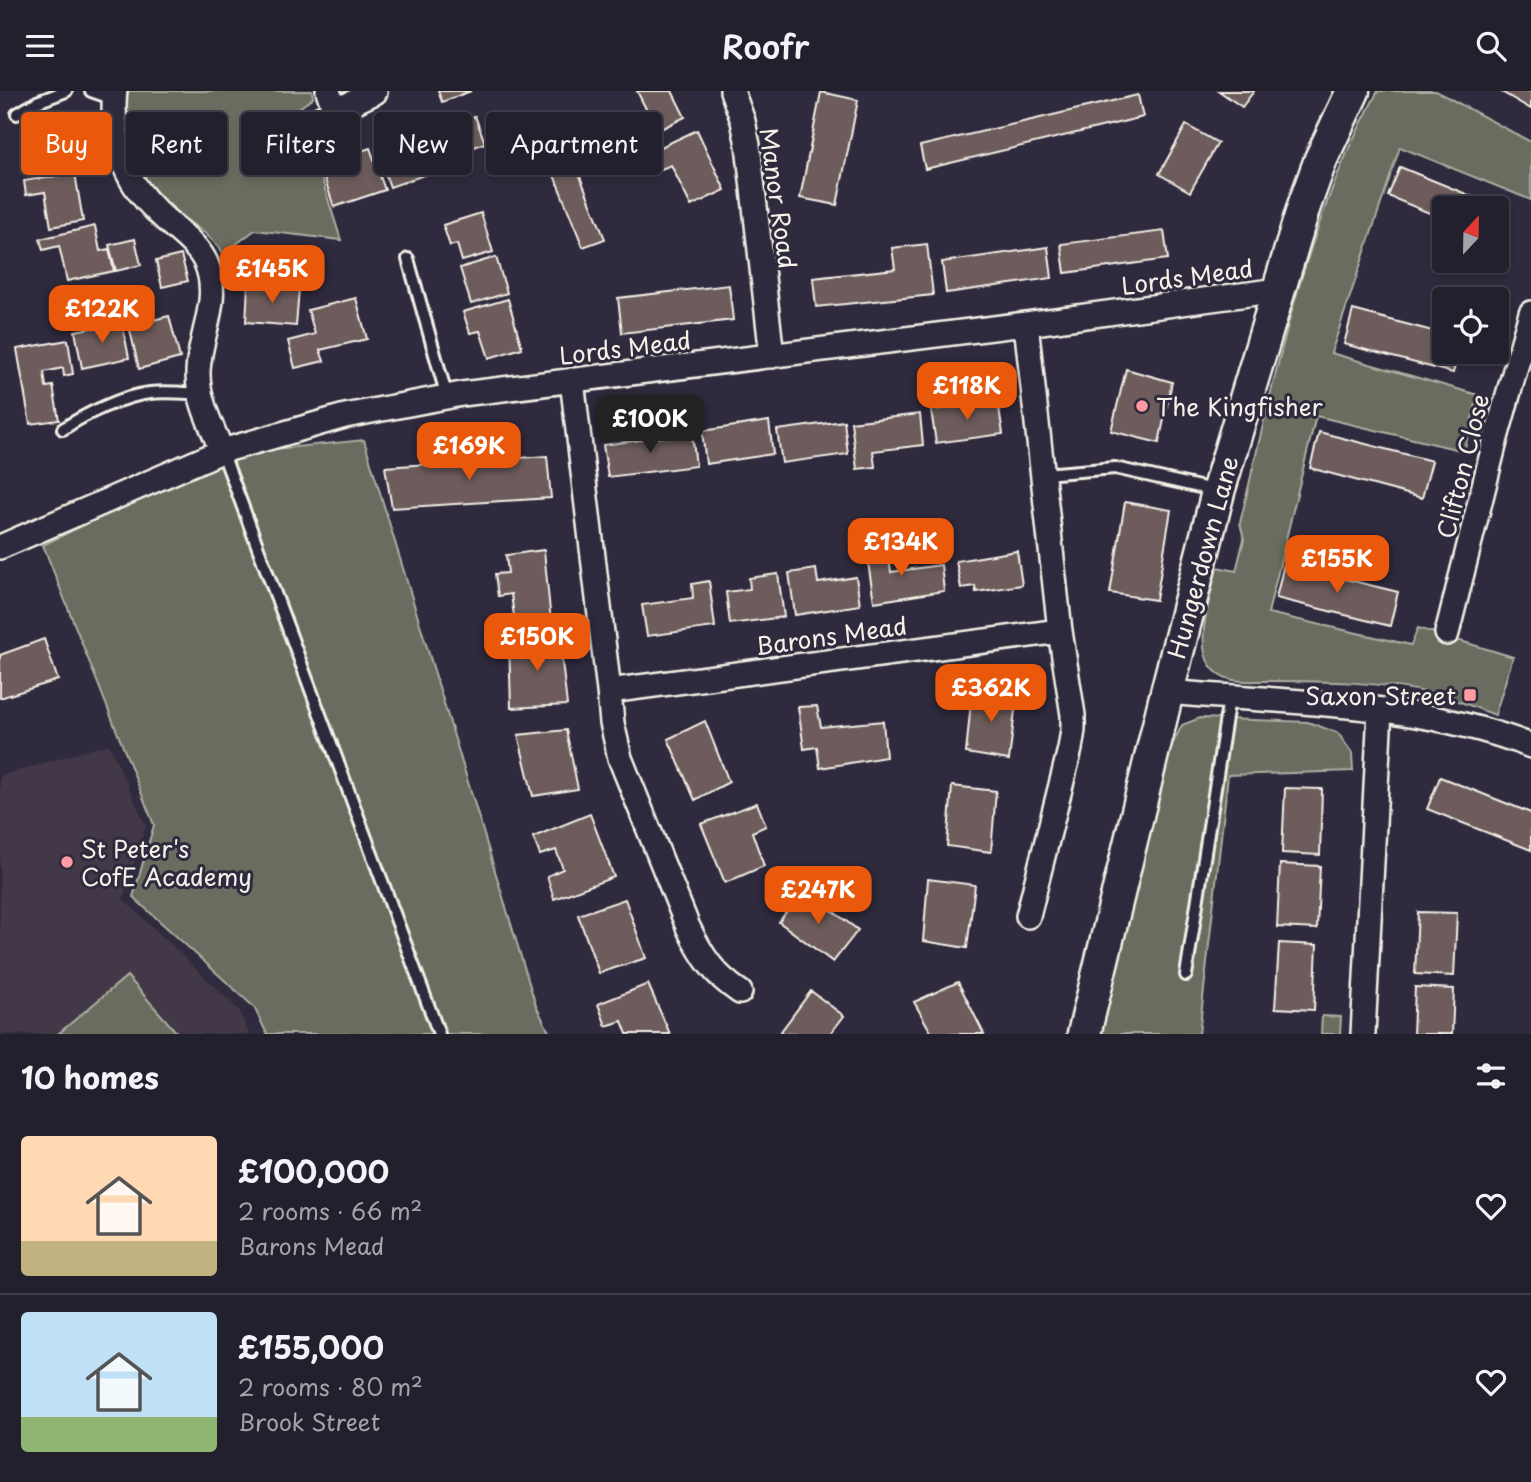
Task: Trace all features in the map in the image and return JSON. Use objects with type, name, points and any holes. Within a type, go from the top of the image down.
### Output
[{"type":"main road","name":"Hungerdown Lane","points":[[1084,1034],[1218,492],[1278,290],[1321,159],[1353,91]]},
{"type":"street","name":"Manor Road","points":[[732,91],[748,145],[772,356]]},
{"type":"street","points":[[331,101],[374,92]]},
{"type":"street","points":[[114,95],[120,156],[130,179],[147,203],[199,251],[208,270],[212,285],[211,303],[199,365],[200,394],[222,451]]},
{"type":"street","name":"Lords Mead","points":[[0,547],[222,451],[345,416],[447,397],[572,380],[1278,290]]},
{"type":"street","name":"Clifton Close","points":[[1447,633],[1496,437],[1531,313]]},
{"type":"street","points":[[1026,324],[1060,631],[1073,715],[1073,730],[1028,916]]},
{"type":"street","points":[[572,380],[612,723],[620,758],[701,953],[719,976],[741,991]]},
{"type":"street","name":"Barons Mead","points":[[609,691],[1060,631]]},
{"type":"street","points":[[1167,692],[1380,710],[1440,719],[1531,746]]},
{"type":"street","points":[[1363,1034],[1380,710]]},
{"type":"lane","points":[[17,114],[37,102],[66,91]]},
{"type":"lane","points":[[91,91],[114,95]]},
{"type":"lane","points":[[408,259],[447,397]]},
{"type":"lane","points":[[63,429],[132,397],[150,393],[200,394]]},
{"type":"lane","points":[[222,451],[439,1034]]},
{"type":"lane","points":[[1044,474],[1115,468],[1218,492]]},
{"type":"lane","points":[[1186,975],[1229,698]]},
{"type":"shaded area","name":"St Peter's CofE Academy","points":[[109,744],[146,826],[123,899],[239,1010],[249,1034],[0,1034],[0,776]]},
{"type":"green space","points":[[126,91],[312,91],[313,98],[293,112],[241,112],[241,175],[320,175],[341,240],[255,230],[223,254],[206,234],[183,217],[148,184],[143,175],[227,175],[227,112],[126,112],[126,125],[123,111]]},
{"type":"green space","points":[[1378,91],[1436,91],[1531,142],[1531,200],[1400,147],[1331,353],[1478,395],[1464,451],[1316,416],[1268,613],[1411,645],[1418,628],[1513,657],[1495,715],[1443,696],[1393,686],[1234,680],[1215,671],[1206,655],[1204,631],[1217,567],[1236,571],[1244,539],[1240,523],[1299,286],[1330,193]]},
{"type":"green space","points":[[364,440],[536,1006],[550,1034],[267,1034],[254,1007],[133,897],[154,825],[43,545],[227,454]]},
{"type":"green space","points":[[1200,718],[1308,722],[1338,733],[1352,753],[1353,771],[1228,775],[1199,1034],[1097,1034],[1170,749],[1182,725]]},
{"type":"green space","points":[[127,976],[178,1034],[58,1034]]},
{"type":"green space","points":[[1322,1016],[1341,1017],[1340,1034],[1321,1034]]},
{"type":"building","points":[[438,91],[471,91],[442,102]]},
{"type":"building","points":[[637,91],[672,91],[685,117],[662,128],[662,112],[648,112]]},
{"type":"building","points":[[1219,91],[1254,91],[1242,107]]},
{"type":"building","points":[[1500,91],[1531,91],[1531,109]]},
{"type":"building","points":[[821,92],[858,100],[837,205],[800,198]]},
{"type":"building","points":[[1138,95],[1143,117],[925,169],[920,146]]},
{"type":"building","points":[[475,116],[485,143],[472,148],[472,117]]},
{"type":"building","points":[[1186,125],[1218,143],[1190,192],[1159,174]]},
{"type":"building","points":[[697,130],[725,190],[691,206],[671,165],[662,169],[662,146]]},
{"type":"building","points":[[370,148],[374,159],[374,175],[380,175],[385,190],[334,207],[323,175],[360,175],[360,151]]},
{"type":"building","points":[[1400,167],[1471,196],[1432,196],[1432,214],[1388,196]]},
{"type":"building","points":[[75,175],[83,221],[51,227],[45,192],[26,195],[24,181]]},
{"type":"building","points":[[386,175],[424,175],[390,187]]},
{"type":"building","points":[[554,175],[579,175],[605,239],[583,247]]},
{"type":"building","points":[[481,213],[493,252],[462,261],[457,244],[450,246],[443,225]]},
{"type":"building","points":[[95,226],[100,251],[109,249],[114,271],[67,281],[59,246],[43,250],[40,239]]},
{"type":"building","points":[[1164,231],[1168,259],[1065,273],[1061,244]]},
{"type":"building","points":[[135,239],[141,265],[116,271],[109,245]]},
{"type":"building","points":[[927,244],[933,295],[816,307],[813,278],[895,269],[892,248]]},
{"type":"building","points":[[1048,247],[1052,278],[946,293],[942,262]]},
{"type":"building","points":[[181,255],[188,281],[162,287],[156,261]]},
{"type":"building","points":[[496,257],[507,293],[471,304],[460,268]]},
{"type":"building","points":[[248,285],[299,288],[296,326],[246,322]]},
{"type":"building","points":[[729,285],[733,320],[622,333],[618,298]]},
{"type":"building","points":[[356,298],[367,339],[320,350],[324,361],[295,368],[288,341],[315,334],[308,310]]},
{"type":"building","points":[[508,299],[522,348],[489,358],[480,331],[470,333],[463,312]]},
{"type":"building","points":[[1353,310],[1432,331],[1432,364],[1456,364],[1453,373],[1344,344]]},
{"type":"building","points":[[169,316],[180,358],[139,369],[129,326]]},
{"type":"building","points":[[122,322],[129,358],[82,368],[75,331]]},
{"type":"building","points":[[68,340],[73,374],[64,376],[63,368],[44,372],[46,387],[53,386],[59,420],[30,424],[17,349]]},
{"type":"building","name":"The Kingfisher","points":[[1126,369],[1172,382],[1159,443],[1111,431]]},
{"type":"building","points":[[998,401],[1003,434],[936,443],[931,410]]},
{"type":"building","points":[[920,414],[923,445],[873,451],[875,467],[857,469],[851,422]]},
{"type":"building","points":[[769,421],[773,454],[706,464],[702,431]]},
{"type":"building","points":[[844,421],[848,454],[782,463],[777,430]]},
{"type":"building","points":[[1319,432],[1432,461],[1422,498],[1310,468]]},
{"type":"building","points":[[692,433],[696,466],[608,477],[603,445]]},
{"type":"building","points":[[547,456],[551,498],[392,508],[385,467]]},
{"type":"building","points":[[1125,502],[1171,510],[1156,600],[1110,593]]},
{"type":"building","points":[[887,546],[891,572],[941,565],[944,591],[874,602],[866,549]]},
{"type":"building","points":[[544,550],[551,622],[515,624],[511,594],[498,596],[495,574],[508,573],[506,555]]},
{"type":"building","points":[[1017,551],[1022,585],[976,592],[975,586],[961,588],[956,561]]},
{"type":"building","points":[[1284,564],[1398,592],[1390,626],[1276,598]]},
{"type":"building","points":[[816,569],[818,583],[856,577],[860,605],[795,615],[789,573]]},
{"type":"building","points":[[778,574],[784,617],[730,624],[726,592],[750,589],[749,578]]},
{"type":"building","points":[[709,581],[715,627],[647,636],[642,605],[693,598],[692,584]]},
{"type":"building","points":[[559,635],[567,705],[511,708],[509,641]]},
{"type":"building","points":[[44,639],[58,680],[0,698],[0,655]]},
{"type":"building","points":[[972,691],[1017,694],[1009,760],[966,753]]},
{"type":"building","points":[[817,706],[821,727],[883,721],[886,757],[820,768],[817,747],[804,749],[798,707]]},
{"type":"building","points":[[705,721],[729,782],[695,800],[668,739]]},
{"type":"building","points":[[566,730],[578,789],[533,796],[518,735]]},
{"type":"building","points":[[1440,777],[1531,813],[1531,850],[1427,809]]},
{"type":"building","points":[[952,786],[996,791],[991,852],[947,846]]},
{"type":"building","points":[[1285,788],[1322,789],[1320,855],[1282,853]]},
{"type":"building","points":[[757,803],[766,826],[752,832],[764,866],[725,883],[701,824]]},
{"type":"building","points":[[590,814],[614,877],[554,899],[547,876],[563,869],[556,850],[540,855],[533,837]]},
{"type":"building","points":[[1280,864],[1320,866],[1317,929],[1277,927]]},
{"type":"building","points":[[928,879],[975,885],[967,948],[923,941]]},
{"type":"building","points":[[803,889],[858,930],[833,962],[779,922]]},
{"type":"building","points":[[625,899],[646,958],[599,973],[578,915]]},
{"type":"building","points":[[1418,912],[1457,913],[1454,976],[1415,974]]},
{"type":"building","points":[[1279,943],[1317,945],[1314,1010],[1275,1008]]},
{"type":"building","points":[[958,982],[984,1034],[932,1034],[914,1002]]},
{"type":"building","points":[[648,984],[670,1034],[627,1034],[622,1021],[606,1026],[598,1004]]},
{"type":"building","points":[[1415,987],[1454,989],[1452,1034],[1413,1034]]},
{"type":"building","points":[[811,991],[844,1016],[830,1034],[779,1034]]},
{"type":"place","name":"The Kingfisher","points":[[1142,406]]},
{"type":"place","name":"Saxon Street","points":[[1470,695]]},
{"type":"place","name":"St Peter's CofE Academy","points":[[67,862]]}]
